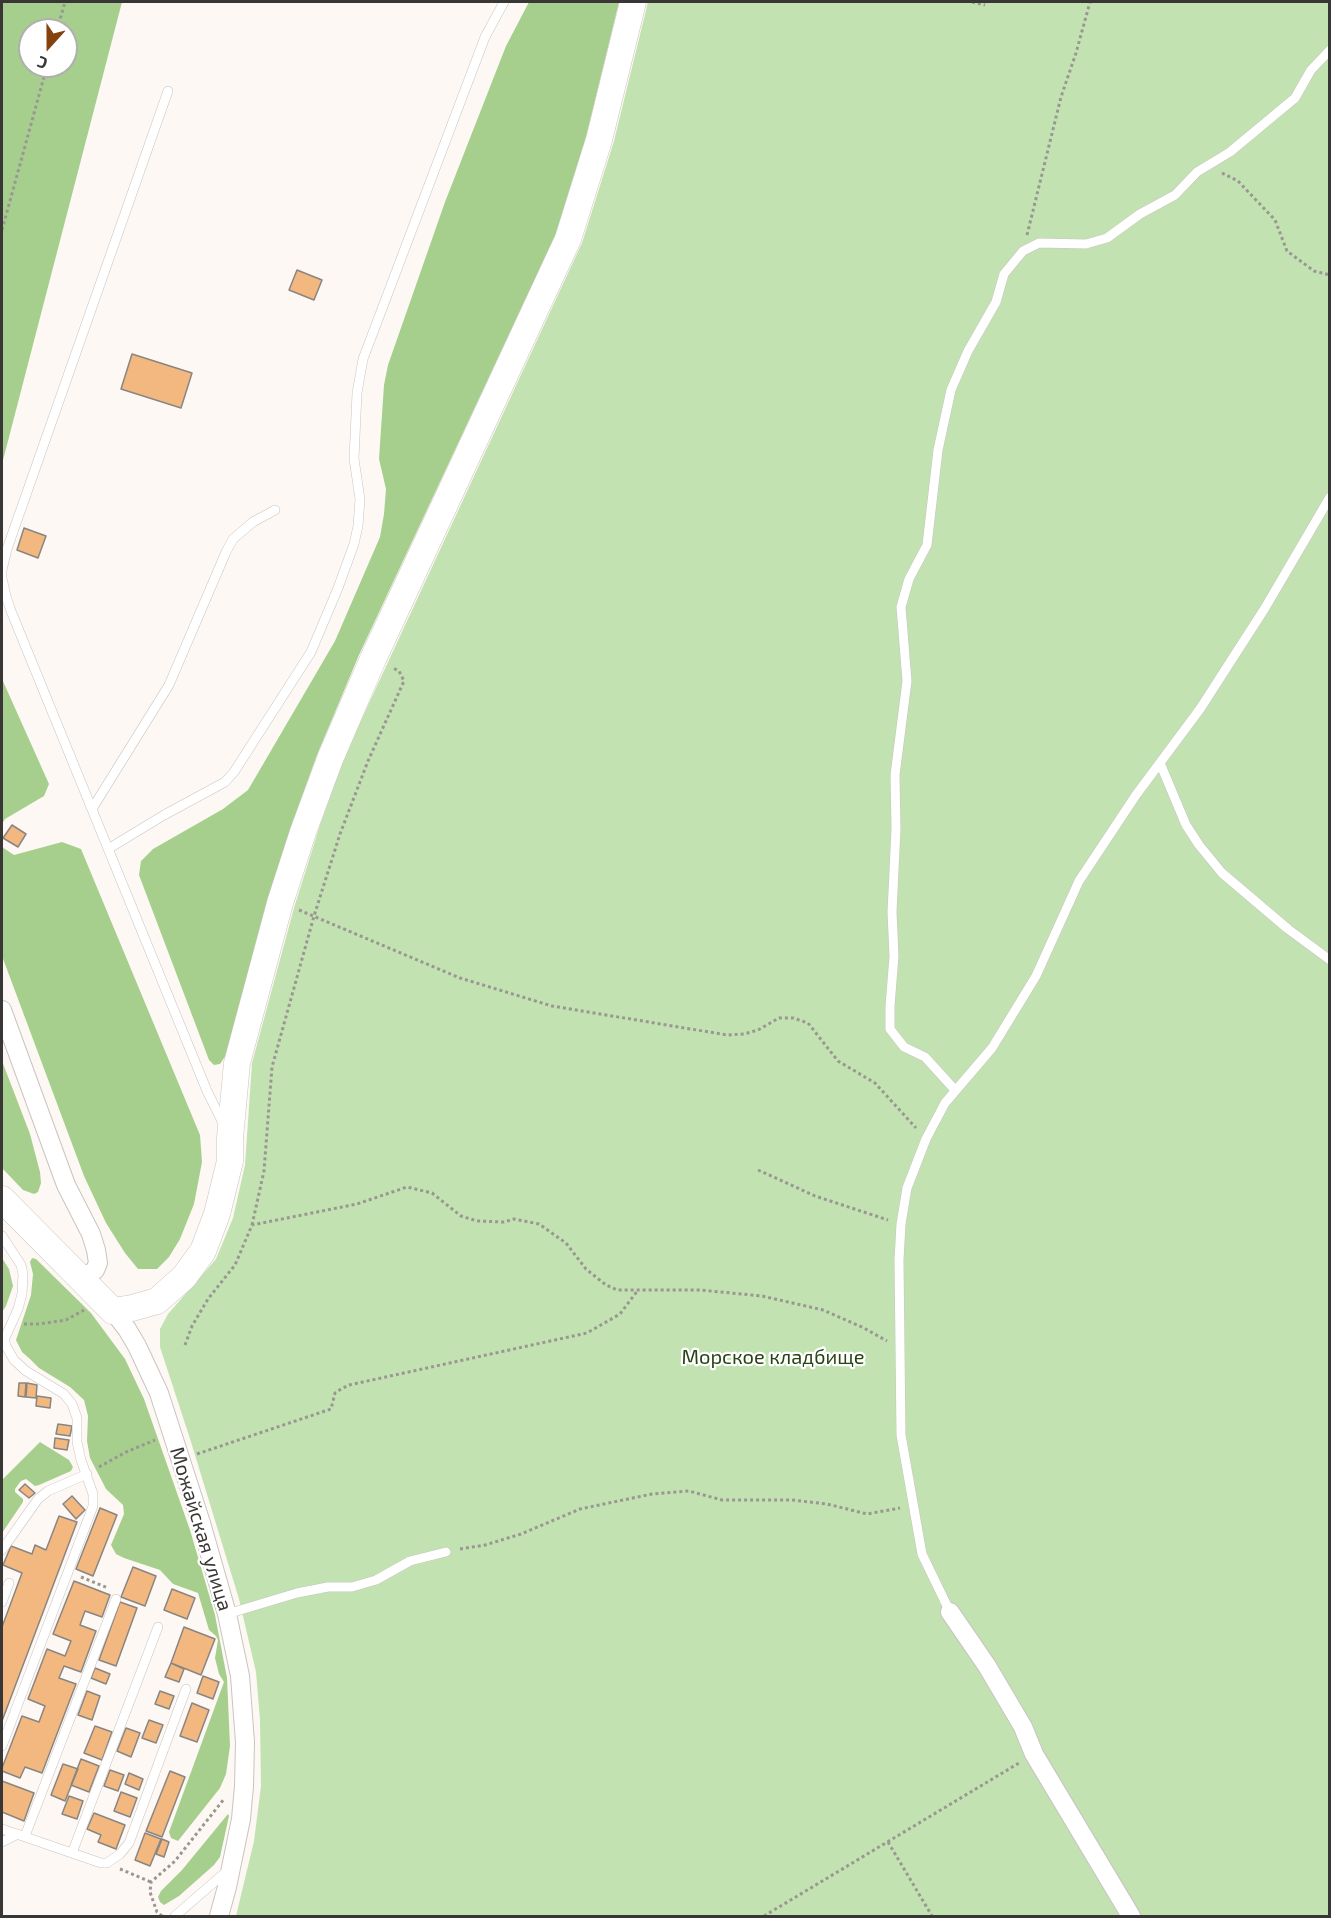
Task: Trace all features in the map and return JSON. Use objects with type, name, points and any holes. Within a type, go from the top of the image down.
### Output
[{"type":"main road","points":[[106,1305],[132,1308],[157,1301],[184,1277],[203,1251],[217,1214],[230,1161],[237,1063],[280,903],[303,832],[330,759],[373,659],[568,239],[599,140],[633,2]]},
{"type":"main road","name":"Можайская улица","points":[[2,1199],[106,1305]]},
{"type":"street","points":[[2,1010],[66,1185],[91,1234],[96,1250],[98,1263],[95,1270],[81,1280]]},
{"type":"street","name":"Можайская улица","points":[[106,1305],[127,1329],[159,1393],[182,1460],[227,1614],[240,1676],[244,1742],[241,1819],[219,1917]]},
{"type":"street","points":[[950,1612],[987,1666],[1023,1727],[1034,1754],[1131,1917]]},
{"type":"lane","points":[[108,849],[225,782],[241,763],[311,652],[342,577],[358,526],[360,499],[355,449],[357,393],[363,359],[485,37],[504,2]]},
{"type":"lane","points":[[955,1090],[925,1057],[904,1047],[890,1029],[894,956],[892,912],[896,829],[895,776],[908,681],[901,607],[909,579],[927,545],[938,450],[951,390],[968,351],[996,302],[1004,274],[1023,251],[1039,243],[1086,244],[1107,238],[1140,214],[1175,195],[1197,172],[1230,152],[1294,98],[1311,70],[1329,50]]},
{"type":"lane","points":[[168,91],[22,505],[2,570],[11,611],[207,1091],[230,1138]]},
{"type":"lane","points":[[950,1612],[922,1554],[901,1435],[899,1348],[901,1224],[908,1188],[926,1139],[945,1103],[992,1048],[1036,976],[1079,881],[1136,795],[1200,709],[1258,618],[1329,497]]},
{"type":"lane","points":[[92,809],[169,686],[233,539],[253,522],[275,510]]},
{"type":"lane","points":[[1160,763],[1186,825],[1222,873],[1288,929],[1329,960]]},
{"type":"lane","points":[[2,1236],[21,1264],[23,1274],[22,1294],[18,1309],[4,1340],[14,1360],[26,1371],[64,1394],[72,1404],[77,1418],[77,1442],[81,1460],[93,1494],[93,1506],[2,1746]]},
{"type":"lane","points":[[2,1550],[38,1499],[48,1491],[87,1474]]},
{"type":"lane","points":[[227,1614],[297,1593],[328,1587],[352,1587],[376,1580],[410,1561],[446,1552]]},
{"type":"lane","points":[[2,1602],[9,1583]]},
{"type":"lane","points":[[2,1842],[21,1835],[116,1599]]},
{"type":"lane","points":[[72,1853],[158,1627]]},
{"type":"lane","points":[[2,1829],[105,1863],[120,1854],[129,1843],[186,1689]]},
{"type":"lane","points":[[175,1917],[186,1912],[231,1868]]},
{"type":"path","points":[[60,18],[65,2]]},
{"type":"path","points":[[972,2],[985,5]]},
{"type":"path","points":[[1023,251],[1061,97],[1090,2]]},
{"type":"path","points":[[2,230],[44,78]]},
{"type":"path","points":[[1207,165],[1238,181],[1275,220],[1287,251],[1314,271],[1329,275]]},
{"type":"path","points":[[185,1345],[192,1326],[208,1299],[235,1265],[252,1225],[264,1171],[272,1067],[314,916],[340,834],[404,681],[399,671],[373,659]]},
{"type":"path","points":[[280,903],[460,978],[552,1005],[727,1035],[758,1030],[779,1018],[793,1018],[808,1023],[838,1061],[875,1083],[926,1139]]},
{"type":"path","points":[[758,1170],[815,1196],[901,1224]]},
{"type":"path","points":[[252,1225],[357,1204],[407,1187],[432,1193],[461,1216],[477,1221],[504,1222],[514,1219],[539,1224],[566,1243],[586,1269],[606,1285],[617,1290],[700,1290],[762,1296],[823,1310],[864,1328],[899,1348]]},
{"type":"path","points":[[182,1460],[331,1409],[335,1393],[349,1385],[587,1333],[620,1314],[638,1290]]},
{"type":"path","points":[[10,1324],[39,1324],[66,1320],[88,1307],[106,1305]]},
{"type":"path","points":[[87,1474],[126,1452],[172,1432]]},
{"type":"path","points":[[446,1552],[484,1545],[521,1534],[580,1509],[652,1494],[688,1491],[722,1500],[792,1500],[827,1504],[867,1514],[914,1505]]},
{"type":"path","points":[[68,1572],[110,1588],[116,1599]]},
{"type":"path","points":[[764,1917],[1034,1754]]},
{"type":"path","points":[[162,1917],[157,1912],[150,1892],[152,1882],[175,1861],[244,1774]]},
{"type":"path","points":[[888,1842],[932,1917]]},
{"type":"path","points":[[121,1869],[152,1882]]},
{"type":"green space","points":[[2,2],[122,2],[2,464]]},
{"type":"green space","points":[[529,2],[619,2],[586,137],[555,236],[359,655],[317,755],[291,827],[268,902],[226,1055],[220,1064],[214,1065],[209,1060],[139,875],[141,861],[153,849],[223,809],[248,790],[335,641],[380,537],[386,489],[379,459],[384,385],[388,365],[445,202],[506,46]]},
{"type":"green space","name":"Морское кладбище","points":[[648,2],[1329,2],[1329,1916],[236,1916],[254,1841],[261,1786],[260,1720],[256,1672],[239,1599],[160,1347],[160,1329],[168,1314],[216,1259],[233,1218],[245,1165],[252,1063],[294,908],[320,825],[345,755],[582,243],[614,141]]},
{"type":"green space","points":[[2,679],[49,784],[44,796],[5,819],[2,824]]},
{"type":"green space","points":[[62,842],[81,849],[200,1135],[202,1162],[194,1204],[180,1239],[169,1257],[157,1269],[138,1269],[106,1223],[84,1176],[2,956],[2,847],[14,855]]},
{"type":"green space","points":[[2,1061],[30,1134],[40,1172],[41,1183],[38,1192],[34,1194],[23,1190],[2,1168]]},
{"type":"green space","points":[[2,1258],[9,1269],[13,1286],[2,1312]]},
{"type":"green space","points":[[32,1258],[36,1259],[91,1313],[125,1359],[144,1399],[190,1530],[215,1615],[227,1678],[230,1746],[226,1774],[220,1788],[178,1841],[171,1838],[169,1832],[224,1682],[219,1674],[215,1658],[218,1640],[209,1630],[198,1593],[173,1584],[160,1570],[116,1554],[111,1545],[124,1514],[123,1505],[106,1489],[90,1458],[87,1441],[88,1416],[84,1400],[70,1387],[39,1368],[22,1352],[16,1340],[31,1295],[33,1274],[30,1262]]},
{"type":"green space","points":[[40,1442],[69,1460],[73,1467],[71,1471],[39,1485],[35,1486],[26,1479],[21,1481],[15,1492],[23,1499],[23,1502],[2,1533],[2,1480]]},
{"type":"green space","points":[[228,1814],[220,1857],[179,1896],[164,1905],[158,1897],[161,1891],[182,1870]]},
{"type":"building","points":[[297,270],[322,280],[314,300],[289,290]]},
{"type":"building","points":[[132,354],[192,373],[181,408],[121,389]]},
{"type":"building","points":[[24,528],[46,536],[38,558],[17,550]]},
{"type":"building","points":[[12,825],[26,834],[18,847],[3,838]]},
{"type":"building","points":[[19,1383],[26,1383],[25,1397],[18,1396]]},
{"type":"building","points":[[27,1383],[37,1385],[36,1398],[26,1397]]},
{"type":"building","points":[[37,1396],[51,1398],[50,1408],[36,1406]]},
{"type":"building","points":[[58,1424],[72,1426],[70,1436],[56,1434]]},
{"type":"building","points":[[55,1438],[69,1440],[67,1450],[54,1448]]},
{"type":"building","points":[[25,1484],[35,1493],[29,1498],[19,1490]]},
{"type":"building","points":[[72,1496],[85,1510],[76,1519],[63,1504]]},
{"type":"building","points":[[100,1508],[117,1515],[93,1576],[76,1569]]},
{"type":"building","points":[[59,1516],[77,1522],[2,1721],[2,1627],[22,1573],[3,1565],[11,1546],[32,1554],[35,1545],[46,1550]]},
{"type":"building","points":[[133,1567],[156,1576],[145,1606],[121,1597]]},
{"type":"building","points":[[74,1581],[110,1595],[102,1617],[85,1611],[80,1625],[96,1631],[81,1672],[64,1666],[59,1678],[76,1684],[42,1773],[25,1767],[20,1778],[2,1771],[2,1768],[22,1716],[39,1722],[45,1706],[28,1699],[47,1649],[65,1656],[71,1641],[53,1634]]},
{"type":"building","points":[[172,1589],[195,1598],[187,1619],[164,1610]]},
{"type":"building","points":[[120,1602],[137,1608],[116,1666],[99,1660]]},
{"type":"building","points":[[184,1627],[215,1639],[201,1675],[171,1663]]},
{"type":"building","points":[[171,1663],[184,1669],[179,1682],[165,1677]]},
{"type":"building","points":[[95,1668],[110,1674],[106,1684],[91,1678]]},
{"type":"building","points":[[203,1676],[219,1682],[213,1699],[197,1693]]},
{"type":"building","points":[[87,1691],[100,1696],[92,1720],[78,1715]]},
{"type":"building","points":[[160,1691],[174,1696],[169,1709],[155,1704]]},
{"type":"building","points":[[192,1703],[209,1710],[197,1742],[180,1736]]},
{"type":"building","points":[[149,1720],[163,1725],[156,1743],[142,1738]]},
{"type":"building","points":[[95,1726],[112,1732],[102,1760],[84,1753]]},
{"type":"building","points":[[126,1728],[140,1733],[131,1757],[117,1751]]},
{"type":"building","points":[[81,1759],[99,1766],[89,1792],[71,1785]]},
{"type":"building","points":[[63,1764],[78,1769],[65,1801],[51,1795]]},
{"type":"building","points":[[110,1770],[124,1775],[118,1791],[104,1786]]},
{"type":"building","points":[[170,1771],[185,1777],[162,1837],[146,1831]]},
{"type":"building","points":[[129,1773],[143,1779],[139,1790],[125,1784]]},
{"type":"building","points":[[2,1781],[34,1793],[24,1821],[2,1812]]},
{"type":"building","points":[[121,1792],[137,1798],[130,1817],[114,1811]]},
{"type":"building","points":[[69,1796],[83,1801],[77,1819],[62,1814]]},
{"type":"building","points":[[94,1813],[125,1825],[116,1849],[98,1842],[101,1835],[87,1829]]},
{"type":"building","points":[[145,1833],[161,1839],[150,1866],[135,1860]]},
{"type":"building","points":[[162,1839],[169,1842],[164,1857],[156,1854]]}]
